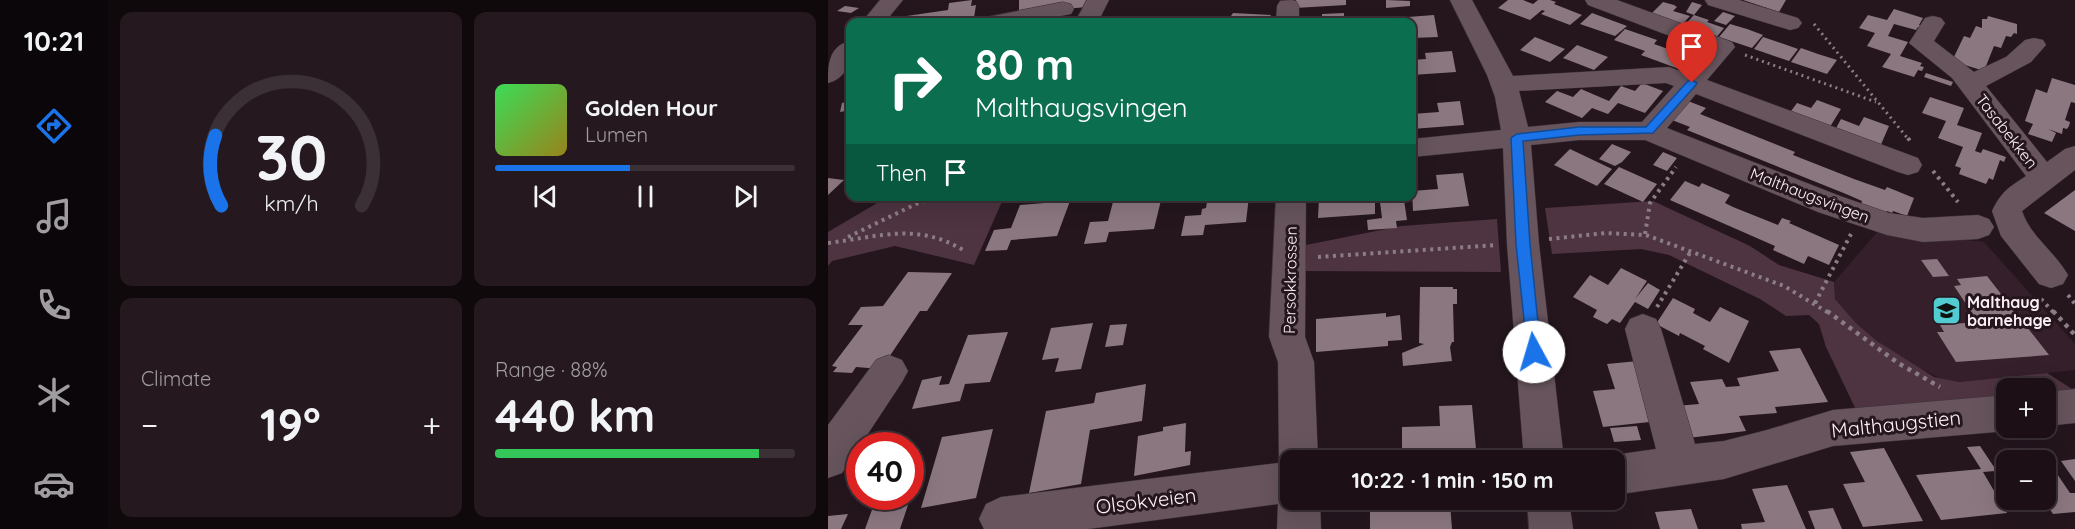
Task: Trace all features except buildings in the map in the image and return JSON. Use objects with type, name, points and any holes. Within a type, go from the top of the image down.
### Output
[{"type":"street","points":[[876,18],[892,0]]},
{"type":"street","points":[[1089,18],[1098,0]]},
{"type":"street","points":[[1461,0],[1504,84],[1517,138],[1523,244],[1543,450]]},
{"type":"street","points":[[1596,0],[1724,47],[1649,130]]},
{"type":"street","points":[[1716,0],[1790,23]]},
{"type":"street","points":[[1016,18],[1063,9]]},
{"type":"street","name":"Tasabekken","points":[[1933,23],[1921,43],[1961,73],[2044,179]]},
{"type":"street","name":"Tasabekken","points":[[1970,83],[2012,63],[2031,51],[2034,45]]},
{"type":"street","points":[[828,75],[845,50]]},
{"type":"street","points":[[1504,84],[1669,75],[1908,165]]},
{"type":"street","name":"Malthaugsvingen","points":[[1517,138],[1579,131],[1649,130],[1691,149],[1887,224],[1923,230],[1978,227]]},
{"type":"street","points":[[1416,148],[1517,138]]},
{"type":"street","name":"Tasabekken","points":[[2051,276],[2012,228],[2007,211],[2012,201],[2075,156]]},
{"type":"street","name":"Persokkrossen","points":[[1291,201],[1287,337],[1296,362],[1298,450]]},
{"type":"street","points":[[1643,329],[1681,465]]},
{"type":"street","points":[[828,459],[889,371]]},
{"type":"street","points":[[2056,400],[2075,406]]},
{"type":"street","name":"Malthaugstien","points":[[1625,473],[1735,457],[1833,428],[1996,402]]},
{"type":"street","name":"Olsokveien","points":[[1001,519],[1280,483]]},
{"type":"street","points":[[1299,510],[1299,529]]},
{"type":"street","points":[[1549,510],[1551,529]]},
{"type":"path","points":[[1724,47],[1877,102]]},
{"type":"path","points":[[1646,235],[1644,231],[1650,203],[1691,149]]},
{"type":"path","points":[[837,242],[924,201]]},
{"type":"path","points":[[1815,303],[1860,215]]},
{"type":"path","points":[[828,243],[868,235],[921,233],[949,239],[963,250]]},
{"type":"path","points":[[1544,243],[1549,239],[1606,233],[1646,235],[1691,251],[1784,286],[1815,303],[1898,363],[1946,390]]},
{"type":"path","points":[[1290,259],[1502,244]]},
{"type":"path","points":[[1643,329],[1691,251]]},
{"type":"shaded area","points":[[881,201],[1002,201],[974,265],[895,246],[832,261],[828,266],[828,232]]},
{"type":"shaded area","points":[[1653,201],[1750,246],[1779,265],[1834,282],[1835,299],[1856,323],[1877,341],[1934,377],[1959,382],[1996,378],[1996,401],[1858,414],[1826,347],[1819,324],[1809,315],[1786,316],[1760,299],[1669,255],[1641,249],[1552,254],[1545,208]]},
{"type":"shaded area","points":[[1497,219],[1501,272],[1302,271],[1301,246],[1401,226]]},
{"type":"shaded area","name":"Malthaug barnehage","points":[[1879,230],[1984,242],[2075,344],[2075,370],[1959,382],[1946,381],[1909,363],[1856,323],[1835,299],[1834,282]]},
{"type":"shaded area","points":[[2047,373],[2055,378],[1998,378]]},
{"type":"shaded area","points":[[2056,379],[2075,391],[2056,395]]},
{"type":"place","name":"Malthaug barnehage","points":[[1946,311]]},
{"type":"route","points":[[1534,352],[1523,244],[1517,138],[1579,131],[1649,130],[1692,83]]}]
